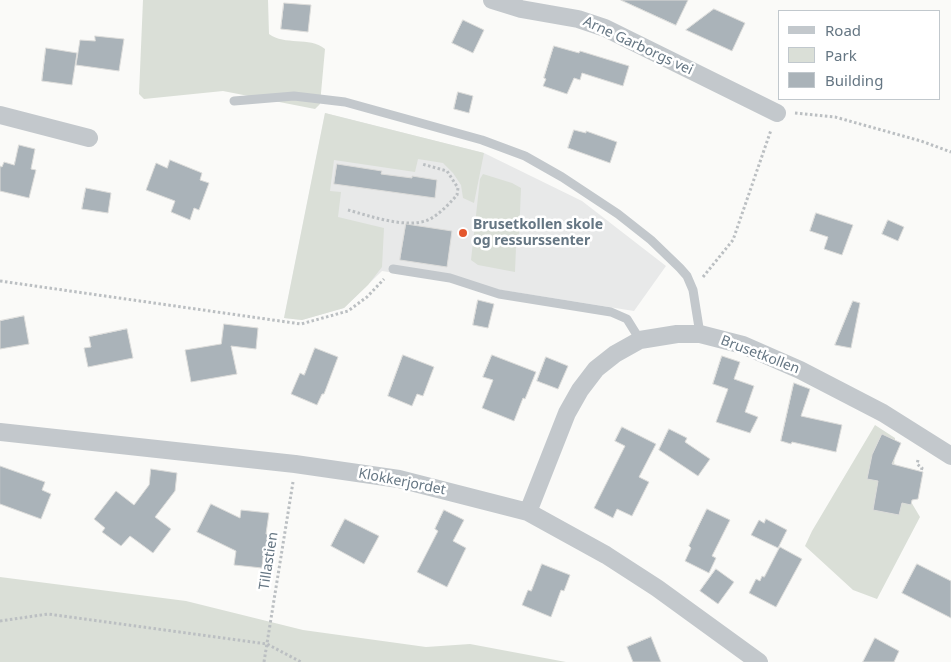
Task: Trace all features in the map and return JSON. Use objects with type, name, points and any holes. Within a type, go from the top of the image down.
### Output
[{"type":"street","name":"Arne Garborgs vei","points":[[492,0],[521,9],[578,19],[605,28],[777,112]]},
{"type":"street","points":[[0,115],[89,138]]},
{"type":"street","name":"Brusetkollen","points":[[528,512],[567,413],[580,390],[596,369],[615,354],[640,340],[677,334],[700,334],[743,345],[817,378],[883,412],[951,456]]},
{"type":"street","name":"Klokkerjordet","points":[[0,432],[296,464],[406,480],[528,512],[612,558],[759,662]]},
{"type":"lane","points":[[234,101],[294,96],[345,102],[482,140],[525,156],[562,176],[618,214],[651,240],[680,268],[687,276],[692,290],[700,334]]},
{"type":"lane","points":[[393,269],[450,278],[499,294],[611,312],[627,319],[640,340]]},
{"type":"path","points":[[692,290],[733,240],[777,112],[835,117],[921,141],[951,152]]},
{"type":"path","points":[[348,210],[395,222],[428,220],[457,195],[458,188],[447,170],[422,164]]},
{"type":"path","points":[[0,281],[302,324],[348,312],[379,285],[393,269]]},
{"type":"path","points":[[918,460],[917,464],[922,468],[922,471]]},
{"type":"path","name":"Tillastien","points":[[264,662],[296,464]]},
{"type":"path","points":[[0,621],[48,614],[267,644],[301,662]]},
{"type":"shaded area","name":"Brusetkollen skole og ressurssenter","points":[[325,113],[484,153],[582,201],[666,266],[634,311],[382,271],[344,308],[302,320],[284,318]]},
{"type":"green space","points":[[143,0],[268,0],[269,34],[282,40],[312,43],[325,49],[320,104],[315,109],[223,91],[144,99],[139,94]]},
{"type":"green space","points":[[325,113],[484,153],[474,203],[463,198],[461,185],[443,163],[418,159],[415,172],[334,160],[330,191],[341,192],[338,217],[384,228],[382,267],[368,285],[344,308],[302,320],[284,318]]},
{"type":"green space","points":[[483,174],[512,183],[521,188],[515,272],[478,265],[471,260],[480,179]]},
{"type":"green space","points":[[875,425],[895,438],[894,473],[920,517],[877,599],[853,590],[805,546]]},
{"type":"green space","points":[[0,577],[186,601],[303,630],[426,647],[470,644],[566,662],[0,662]]},
{"type":"building","points":[[621,0],[688,0],[676,25]]},
{"type":"building","points":[[284,3],[311,5],[308,32],[281,29]]},
{"type":"building","points":[[714,9],[745,23],[732,51],[686,30]]},
{"type":"building","points":[[463,20],[484,30],[473,53],[452,43]]},
{"type":"building","points":[[95,36],[124,39],[119,71],[76,65],[80,40],[95,41]]},
{"type":"building","points":[[554,46],[579,53],[580,51],[629,66],[623,86],[582,73],[580,80],[574,78],[567,94],[543,86]]},
{"type":"building","points":[[46,48],[77,53],[72,85],[42,81]]},
{"type":"building","points":[[458,92],[473,96],[469,113],[454,109]]},
{"type":"building","points":[[574,130],[586,133],[586,131],[617,142],[610,163],[568,148]]},
{"type":"building","points":[[19,145],[35,149],[31,169],[36,170],[29,198],[0,191],[0,166],[2,167],[4,162],[14,165]]},
{"type":"building","points":[[170,160],[202,173],[200,180],[209,183],[199,210],[194,208],[190,220],[171,212],[175,201],[146,190],[156,163],[167,168]]},
{"type":"building","points":[[337,164],[382,171],[381,174],[437,180],[435,198],[334,184]]},
{"type":"building","points":[[86,188],[111,193],[108,213],[82,209]]},
{"type":"building","points":[[816,213],[853,225],[842,255],[824,249],[828,237],[810,231]]},
{"type":"building","points":[[888,220],[904,227],[898,241],[882,234]]},
{"type":"building","points":[[406,224],[452,231],[447,267],[400,260]]},
{"type":"building","points":[[478,300],[494,304],[488,328],[473,325]]},
{"type":"building","points":[[853,301],[860,303],[851,348],[835,345]]},
{"type":"building","points":[[24,316],[29,344],[0,349],[0,321]]},
{"type":"building","points":[[224,324],[258,328],[256,349],[231,346],[237,374],[191,382],[185,350],[221,344]]},
{"type":"building","points":[[127,329],[133,358],[88,367],[84,348],[91,347],[89,337]]},
{"type":"building","points":[[315,348],[338,357],[324,394],[322,394],[317,405],[291,394],[300,373],[304,375]]},
{"type":"building","points":[[403,355],[434,367],[423,396],[417,394],[412,406],[388,396]]},
{"type":"building","points":[[492,355],[536,372],[514,421],[482,408],[493,380],[483,377]]},
{"type":"building","points":[[722,356],[740,362],[734,379],[754,386],[745,412],[758,417],[750,433],[716,422],[728,389],[713,384]]},
{"type":"building","points":[[546,357],[568,366],[558,389],[537,381]]},
{"type":"building","points":[[794,383],[810,389],[801,416],[842,425],[836,452],[781,441]]},
{"type":"building","points":[[622,427],[656,444],[639,477],[649,482],[632,516],[617,509],[613,518],[594,508],[625,446],[615,441]]},
{"type":"building","points":[[669,429],[687,438],[685,442],[710,459],[698,476],[659,450]]},
{"type":"building","points":[[882,434],[901,443],[892,464],[923,472],[918,499],[912,500],[911,505],[902,503],[899,515],[873,510],[878,481],[867,479],[872,455]]},
{"type":"building","points":[[0,466],[45,482],[42,490],[51,494],[41,519],[0,504]]},
{"type":"building","points":[[151,469],[177,473],[175,491],[155,517],[171,529],[153,553],[130,536],[121,546],[102,532],[105,528],[94,519],[116,491],[134,505],[149,485]]},
{"type":"building","points":[[211,504],[240,518],[241,510],[269,513],[266,534],[276,535],[273,559],[263,557],[262,568],[234,565],[236,551],[197,532]]},
{"type":"building","points":[[707,509],[730,520],[712,556],[716,558],[709,573],[685,561],[691,548],[689,546]]},
{"type":"building","points":[[444,510],[464,520],[453,541],[466,548],[447,587],[417,572],[438,531],[435,529]]},
{"type":"building","points":[[345,519],[379,536],[364,564],[331,546]]},
{"type":"building","points":[[766,519],[787,530],[778,548],[751,535],[759,520],[764,523]]},
{"type":"building","points":[[780,547],[802,559],[776,607],[749,593],[756,579],[760,581],[762,576],[764,577]]},
{"type":"building","points":[[542,564],[570,575],[564,591],[561,590],[551,617],[522,605],[528,590],[531,591]]},
{"type":"building","points":[[917,564],[951,581],[951,618],[902,593]]},
{"type":"building","points":[[716,569],[734,582],[718,604],[700,591]]},
{"type":"building","points":[[651,637],[661,662],[633,662],[627,647]]},
{"type":"building","points":[[875,638],[899,651],[894,662],[863,662]]},
{"type":"place","name":"Brusetkollen skole og ressurssenter","points":[[463,233]]}]
